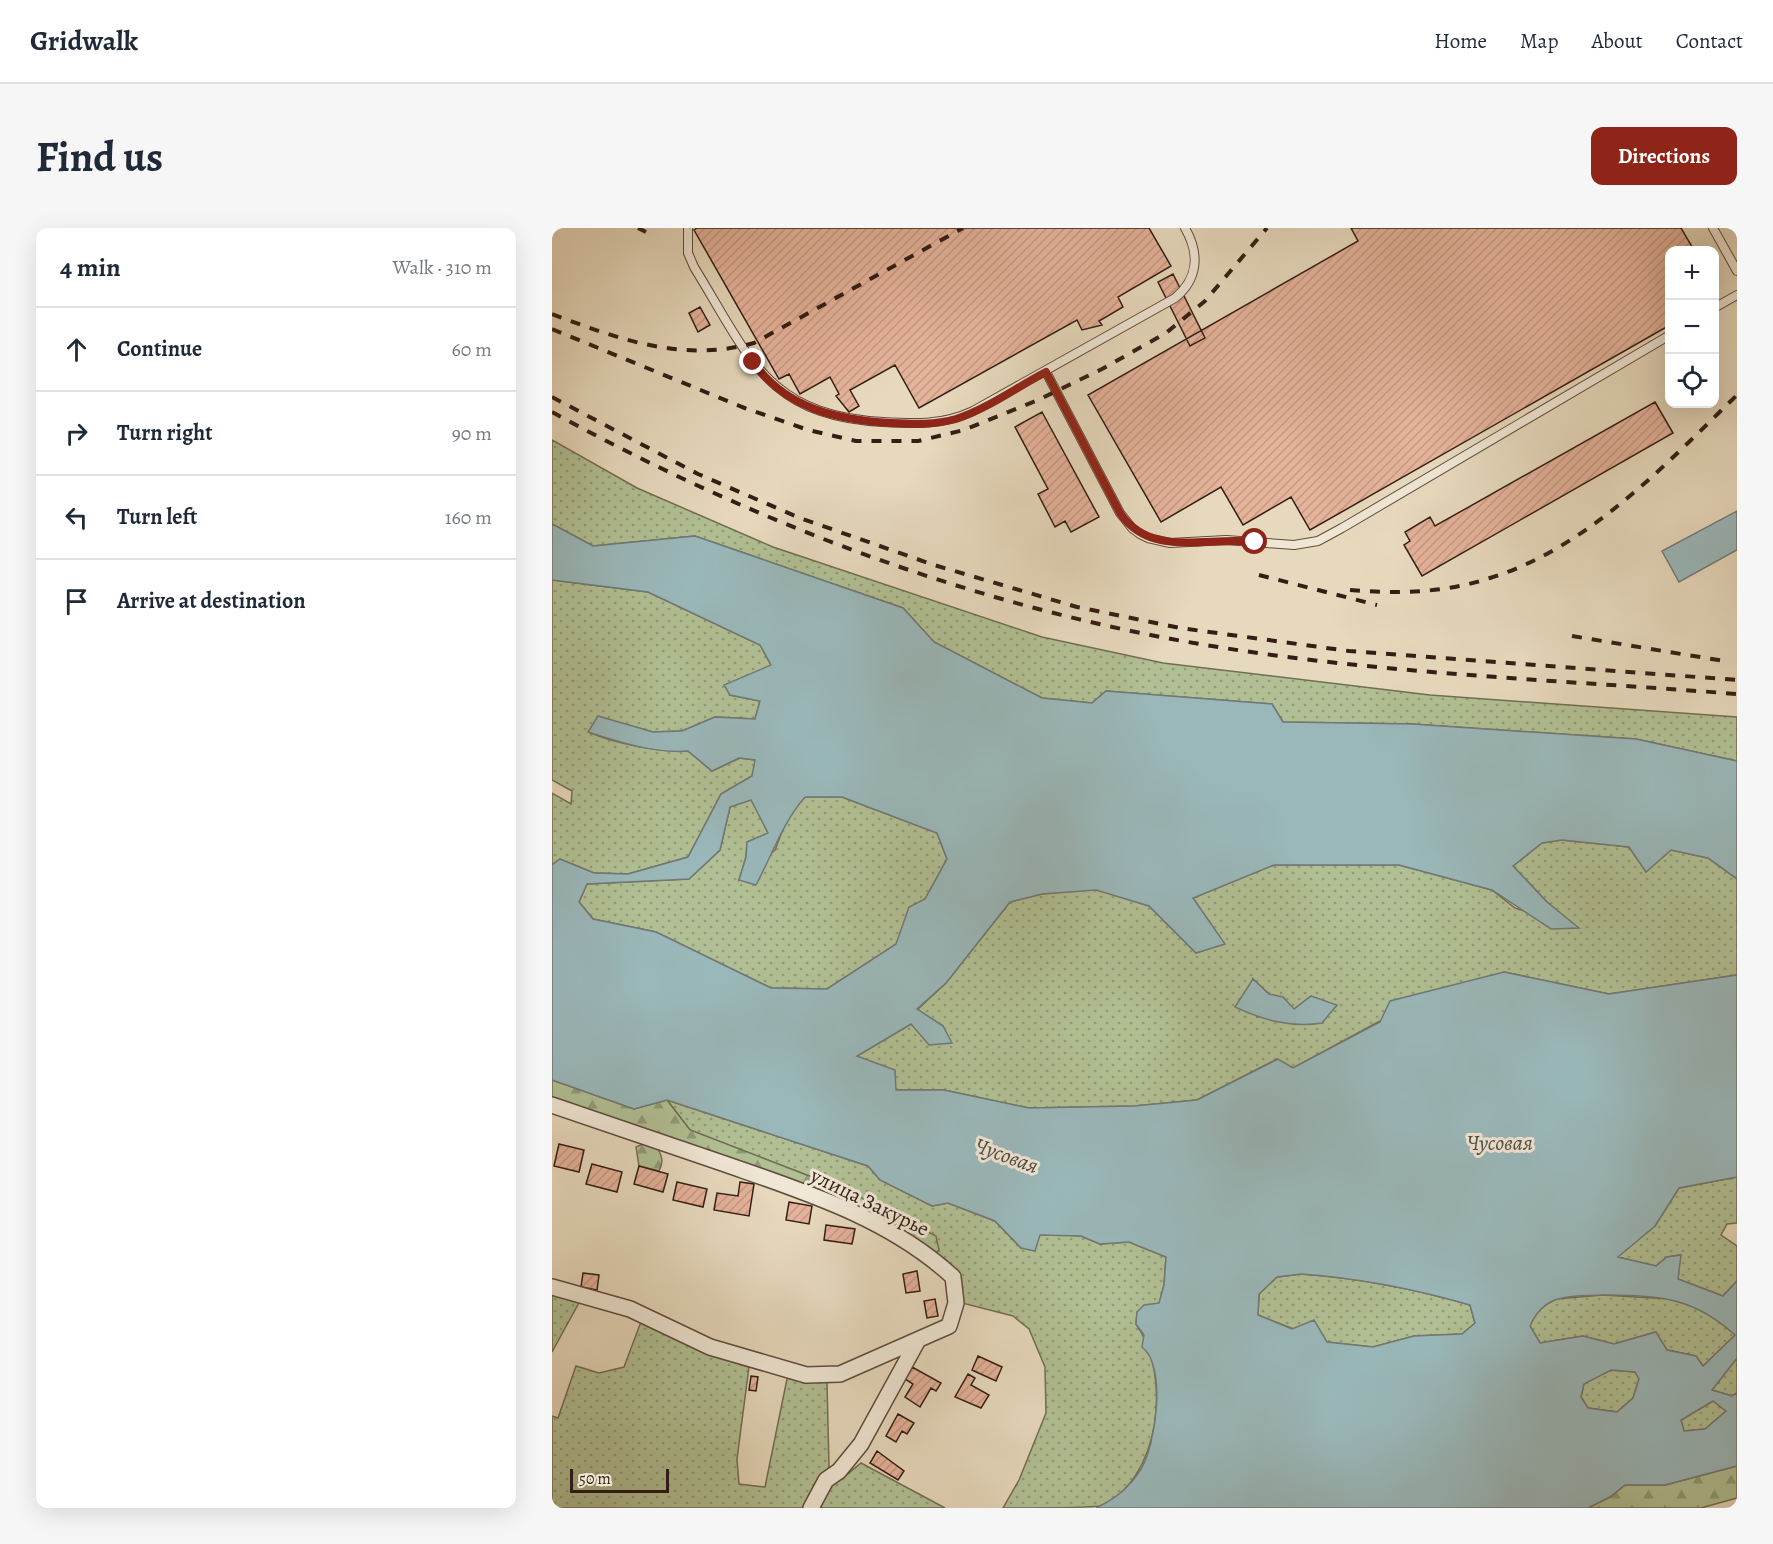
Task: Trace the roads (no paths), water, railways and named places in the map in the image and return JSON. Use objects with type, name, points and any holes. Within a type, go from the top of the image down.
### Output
[{"type":"street","name":"улица Закурье","points":[[552,1105],[819,1196],[885,1229],[929,1255],[953,1277],[956,1303],[949,1326],[840,1374],[806,1375],[710,1347],[630,1309],[552,1287]]},
{"type":"street","points":[[811,1508],[826,1480],[839,1472],[861,1444],[918,1340]]},
{"type":"lane","points":[[688,228],[688,253],[694,267],[753,362],[776,388],[813,409],[856,421],[942,422],[973,411],[1046,372],[1148,316],[1186,289],[1191,282],[1194,264],[1191,243],[1185,228]]},
{"type":"lane","points":[[1713,228],[1737,271]]},
{"type":"lane","points":[[1719,305],[1737,295]]},
{"type":"lane","points":[[1046,372],[1120,513],[1132,528],[1149,538],[1170,543],[1226,540],[1294,545],[1318,541],[1342,528],[1665,338]]},
{"type":"water","points":[[1737,511],[1737,550],[1679,582],[1662,551]]},
{"type":"water","name":"Чусовая","points":[[552,524],[593,546],[695,536],[903,608],[934,642],[1042,698],[1092,703],[1106,691],[1272,704],[1283,722],[1412,724],[1636,739],[1737,761],[1737,879],[1708,858],[1671,850],[1646,872],[1629,847],[1562,840],[1542,843],[1513,866],[1547,902],[1579,928],[1551,929],[1492,890],[1399,865],[1274,865],[1193,898],[1225,944],[1196,953],[1149,906],[1096,890],[1042,894],[1010,902],[946,983],[917,1009],[943,1026],[952,1043],[929,1045],[911,1024],[857,1056],[895,1070],[896,1090],[944,1090],[1029,1108],[1134,1106],[1197,1100],[1278,1059],[1293,1068],[1380,1022],[1390,1001],[1504,972],[1609,994],[1737,975],[1737,1177],[1679,1188],[1655,1226],[1618,1257],[1656,1266],[1667,1257],[1681,1255],[1678,1279],[1723,1296],[1737,1281],[1737,1358],[1712,1390],[1732,1396],[1737,1393],[1737,1466],[1665,1485],[1625,1485],[1610,1497],[1588,1508],[1096,1508],[1115,1497],[1132,1482],[1141,1469],[1151,1442],[1157,1406],[1157,1387],[1150,1357],[1142,1347],[1144,1335],[1136,1324],[1137,1312],[1144,1305],[1159,1303],[1164,1285],[1166,1257],[1129,1242],[1100,1244],[1081,1236],[1040,1235],[1035,1251],[1021,1248],[995,1221],[948,1203],[932,1206],[880,1180],[868,1166],[667,1100],[634,1109],[552,1080],[552,865],[560,859],[594,873],[628,874],[688,857],[721,794],[752,776],[755,760],[739,758],[712,771],[688,751],[651,749],[588,732],[598,716],[653,732],[682,731],[715,717],[755,719],[760,701],[730,695],[724,685],[771,665],[760,645],[648,592],[552,580]],"holes":[[[805,797],[842,797],[937,833],[947,859],[925,899],[909,907],[896,944],[827,989],[771,988],[656,932],[593,919],[579,902],[587,884],[689,879],[720,850],[730,807],[751,800],[768,833],[747,842],[746,857],[739,880],[756,885],[797,807]],[[1301,1274],[1322,1276],[1365,1281],[1428,1294],[1470,1305],[1475,1323],[1462,1334],[1414,1336],[1373,1347],[1327,1342],[1314,1320],[1292,1329],[1258,1315],[1259,1294],[1277,1277]],[[1641,1296],[1674,1301],[1704,1312],[1735,1335],[1703,1366],[1696,1356],[1667,1350],[1656,1332],[1614,1344],[1583,1336],[1540,1343],[1530,1326],[1536,1315],[1551,1302],[1569,1297]],[[1611,1370],[1635,1372],[1639,1379],[1633,1398],[1617,1412],[1588,1408],[1581,1397],[1584,1384]],[[1713,1401],[1726,1411],[1705,1429],[1684,1431],[1681,1420]]]},
{"type":"water","points":[[1253,979],[1269,994],[1283,997],[1294,1009],[1311,996],[1337,1005],[1322,1023],[1288,1024],[1256,1016],[1235,1007]]},
{"type":"railway","points":[[638,228],[646,232]]},
{"type":"railway","points":[[552,314],[601,332],[651,345],[676,349],[728,349],[754,343],[963,228]]},
{"type":"railway","points":[[552,329],[742,407],[808,430],[856,441],[918,441],[964,430],[1038,400],[1102,369],[1166,333],[1205,301],[1267,228]]},
{"type":"railway","points":[[1350,590],[1403,592],[1456,587],[1490,578],[1526,564],[1560,546],[1624,501],[1737,395]]},
{"type":"railway","points":[[552,397],[698,474],[800,518],[934,565],[1077,607],[1180,628],[1349,651],[1737,680]]},
{"type":"railway","points":[[552,412],[633,455],[801,530],[888,563],[975,591],[1064,615],[1153,636],[1305,659],[1428,672],[1737,694]]},
{"type":"railway","points":[[1259,575],[1377,605]]},
{"type":"railway","points":[[1572,636],[1724,661]]}]
